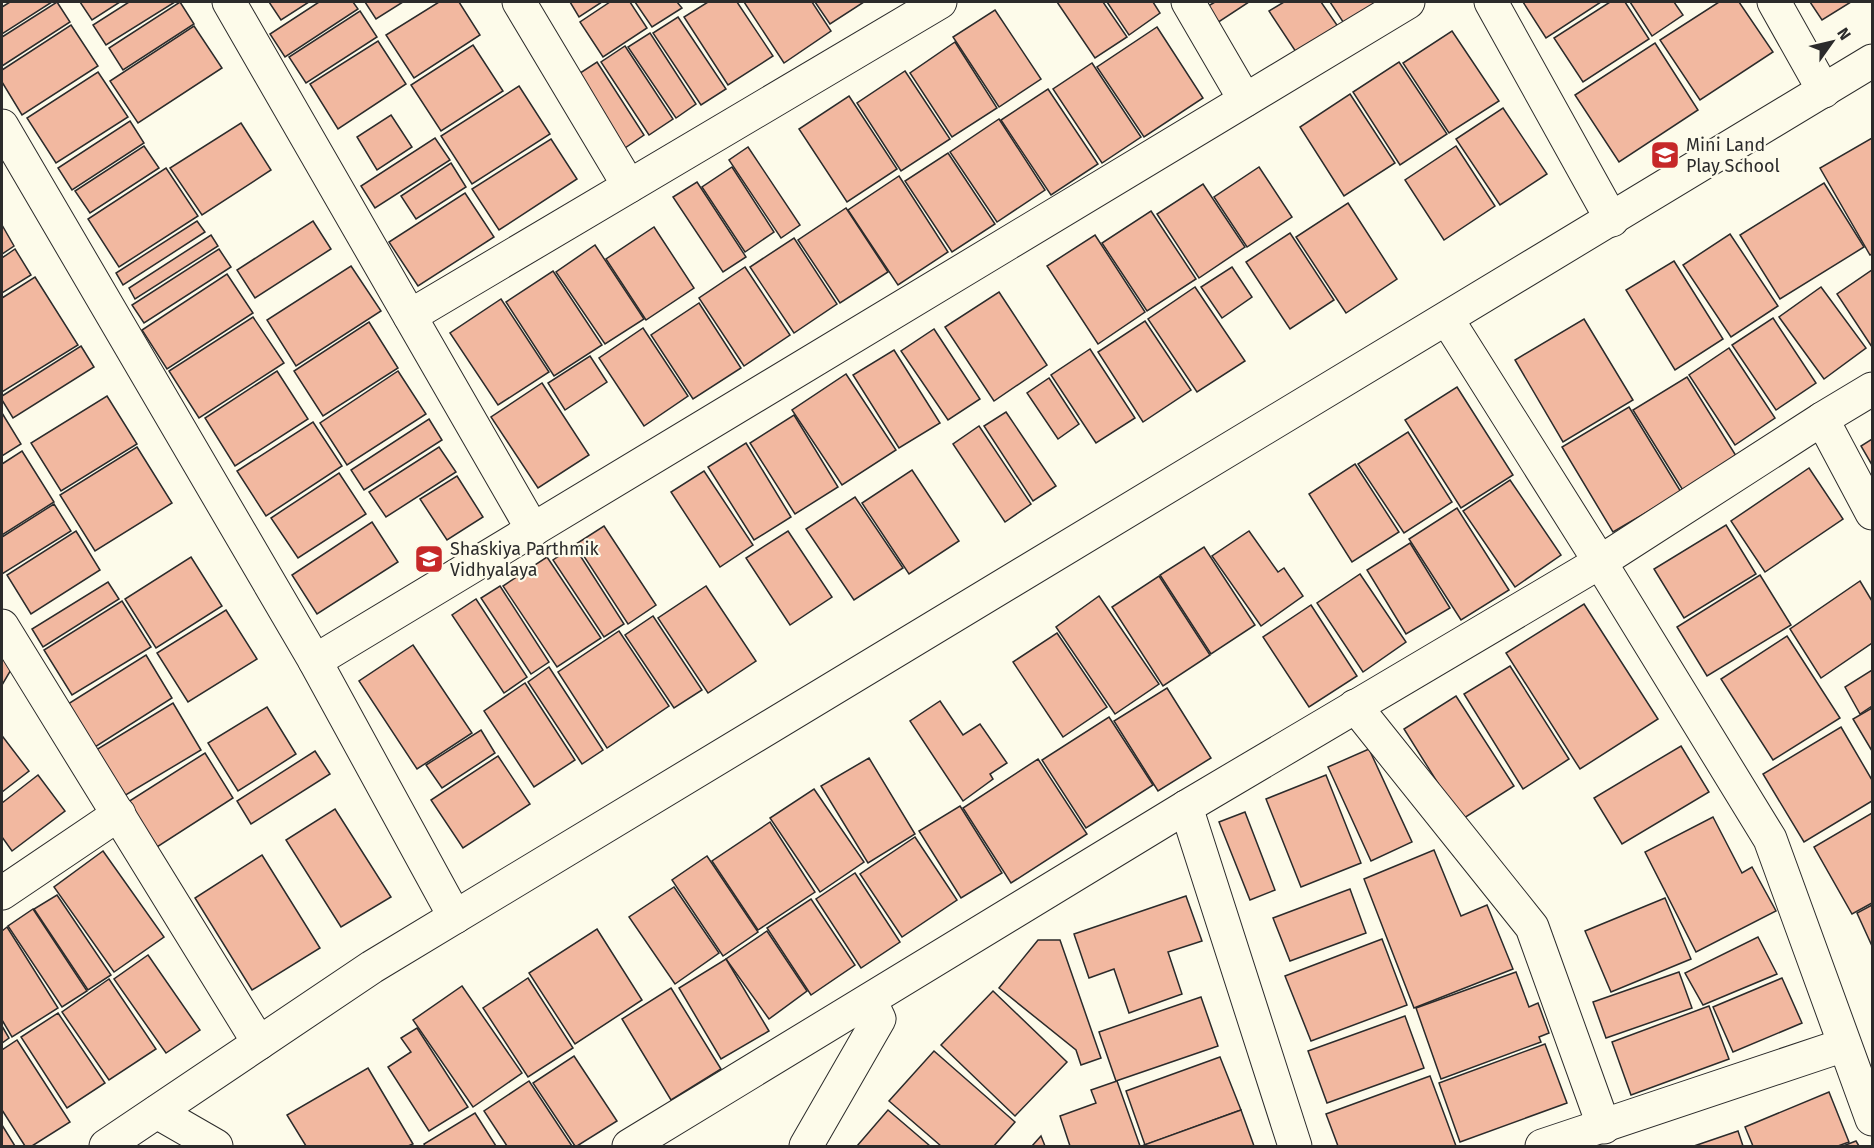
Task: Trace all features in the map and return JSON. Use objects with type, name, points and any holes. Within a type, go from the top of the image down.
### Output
[{"type":"street","points":[[229,2],[532,530]]},
{"type":"street","points":[[519,2],[629,186]]},
{"type":"street","points":[[410,316],[940,2]]},
{"type":"street","points":[[1188,2],[1245,100]]},
{"type":"street","points":[[315,661],[1408,2]]},
{"type":"street","points":[[1491,2],[1611,220]]},
{"type":"street","points":[[1774,2],[1824,91]]},
{"type":"street","points":[[106,1146],[372,967],[1872,61]]},
{"type":"street","points":[[2,126],[315,661],[455,917]]},
{"type":"street","points":[[1447,319],[1770,839],[1872,1119]]},
{"type":"street","points":[[629,1146],[1186,807],[1600,562],[1872,388]]},
{"type":"street","points":[[1821,419],[1872,513]]},
{"type":"street","points":[[2,626],[259,1043]]},
{"type":"street","points":[[1355,706],[1532,927],[1604,1127]]},
{"type":"street","points":[[1186,807],[1295,1146]]},
{"type":"street","points":[[2,893],[119,814]]},
{"type":"street","points":[[806,1146],[879,1019],[870,1000]]},
{"type":"street","points":[[1542,1146],[1844,1045]]},
{"type":"street","points":[[157,1112],[216,1146]]},
{"type":"building","points":[[10,2],[52,2],[2,34],[2,7]]},
{"type":"building","points":[[57,2],[70,22],[2,66],[2,37]]},
{"type":"building","points":[[80,2],[120,2],[92,20]]},
{"type":"building","points":[[129,2],[175,2],[106,45],[93,25]]},
{"type":"building","points":[[180,2],[194,24],[123,70],[109,48]]},
{"type":"building","points":[[269,2],[309,2],[281,20]]},
{"type":"building","points":[[319,2],[353,2],[358,9],[285,57],[270,34]]},
{"type":"building","points":[[365,2],[403,2],[376,19]]},
{"type":"building","points":[[439,2],[459,2],[480,35],[414,78],[386,35]]},
{"type":"building","points":[[570,2],[602,2],[579,17]]},
{"type":"building","points":[[610,2],[630,2],[647,28],[603,57],[580,22]]},
{"type":"building","points":[[635,2],[677,2],[682,8],[652,27]]},
{"type":"building","points":[[708,2],[737,2],[773,56],[728,85],[684,17]]},
{"type":"building","points":[[744,2],[812,2],[831,31],[784,63]]},
{"type":"building","points":[[815,2],[864,2],[830,24]]},
{"type":"building","points":[[1057,2],[1103,2],[1127,37],[1095,58]]},
{"type":"building","points":[[1107,2],[1153,2],[1160,13],[1129,35]]},
{"type":"building","points":[[1215,2],[1249,2],[1214,25],[1203,9]]},
{"type":"building","points":[[1284,2],[1321,2],[1339,28],[1298,55],[1269,11]]},
{"type":"building","points":[[1330,2],[1393,2],[1349,31]]},
{"type":"building","points":[[1523,2],[1601,2],[1546,38]]},
{"type":"building","points":[[1610,2],[1625,2],[1649,39],[1583,82],[1554,38]]},
{"type":"building","points":[[1630,2],[1674,2],[1683,15],[1652,36]]},
{"type":"building","points":[[1719,2],[1739,2],[1773,52],[1700,100],[1660,40]]},
{"type":"building","points":[[1810,2],[1851,2],[1822,20]]},
{"type":"building","points":[[995,10],[1041,79],[999,107],[953,37]]},
{"type":"building","points":[[360,11],[377,37],[306,83],[289,57]]},
{"type":"building","points":[[678,17],[726,89],[701,105],[653,33]]},
{"type":"building","points":[[71,25],[98,66],[22,115],[2,82],[2,70]]},
{"type":"building","points":[[194,26],[222,68],[138,123],[110,81]]},
{"type":"building","points":[[1157,27],[1203,98],[1144,137],[1097,67]]},
{"type":"building","points":[[1452,31],[1499,101],[1449,133],[1403,63]]},
{"type":"building","points":[[650,33],[696,104],[676,118],[628,47]]},
{"type":"building","points":[[378,41],[406,84],[338,129],[310,84]]},
{"type":"building","points":[[955,42],[997,108],[952,137],[910,73]]},
{"type":"building","points":[[1655,43],[1698,110],[1619,162],[1575,95]]},
{"type":"building","points":[[473,45],[503,91],[441,131],[411,85]]},
{"type":"building","points":[[625,46],[673,119],[649,135],[601,62]]},
{"type":"building","points":[[597,62],[644,135],[622,150],[574,77]]},
{"type":"building","points":[[1399,62],[1447,134],[1400,165],[1353,92]]},
{"type":"building","points":[[1092,63],[1141,137],[1102,163],[1053,89]]},
{"type":"building","points":[[905,71],[950,139],[901,171],[857,103]]},
{"type":"building","points":[[98,72],[128,117],[56,163],[27,118]]},
{"type":"building","points":[[519,86],[550,134],[472,184],[441,136]]},
{"type":"building","points":[[1048,89],[1098,164],[1051,195],[1001,120]]},
{"type":"building","points":[[1350,94],[1395,163],[1344,196],[1300,127]]},
{"type":"building","points":[[849,96],[897,169],[847,202],[799,129]]},
{"type":"building","points":[[1503,108],[1547,174],[1500,205],[1456,139]]},
{"type":"building","points":[[391,115],[412,147],[377,170],[357,137]]},
{"type":"building","points":[[999,119],[1045,190],[997,222],[950,152]]},
{"type":"building","points":[[130,121],[144,143],[72,190],[58,168]]},
{"type":"building","points":[[241,123],[271,170],[202,215],[170,168]]},
{"type":"building","points":[[435,138],[450,160],[375,208],[361,186]]},
{"type":"building","points":[[1872,138],[1872,254],[1870,255],[1820,168]]},
{"type":"building","points":[[551,139],[577,179],[499,230],[472,189]]},
{"type":"building","points":[[144,146],[159,168],[90,213],[75,191]]},
{"type":"building","points":[[1456,146],[1495,206],[1444,240],[1405,180]]},
{"type":"building","points":[[748,147],[800,225],[781,238],[729,160]]},
{"type":"building","points":[[948,153],[995,224],[952,252],[905,181]]},
{"type":"building","points":[[451,163],[466,187],[416,219],[401,196]]},
{"type":"building","points":[[732,167],[774,232],[745,252],[702,187]]},
{"type":"building","points":[[1259,167],[1292,217],[1247,247],[1214,197]]},
{"type":"building","points":[[166,168],[198,216],[119,267],[88,219]]},
{"type":"building","points":[[899,176],[948,252],[898,285],[848,210]]},
{"type":"building","points":[[697,182],[746,257],[723,272],[673,197]]},
{"type":"building","points":[[1824,183],[1864,247],[1780,299],[1740,235]]},
{"type":"building","points":[[1203,184],[1245,247],[1199,278],[1157,214]]},
{"type":"building","points":[[465,193],[494,237],[418,286],[389,242]]},
{"type":"building","points":[[1348,203],[1397,279],[1346,313],[1296,237]]},
{"type":"building","points":[[846,208],[888,272],[840,303],[798,240]]},
{"type":"building","points":[[1151,211],[1196,279],[1147,311],[1102,243]]},
{"type":"building","points":[[197,221],[205,232],[123,285],[116,273]]},
{"type":"building","points":[[313,221],[331,249],[255,298],[237,270]]},
{"type":"building","points":[[2,225],[14,246],[2,254]]},
{"type":"building","points":[[654,227],[694,288],[646,320],[606,259]]},
{"type":"building","points":[[1290,233],[1334,300],[1290,329],[1246,262]]},
{"type":"building","points":[[1730,234],[1778,306],[1731,337],[1683,265]]},
{"type":"building","points":[[211,235],[218,246],[135,299],[129,288]]},
{"type":"building","points":[[1095,235],[1145,312],[1098,344],[1047,266]]},
{"type":"building","points":[[794,238],[837,304],[794,333],[750,267]]},
{"type":"building","points":[[595,245],[644,319],[605,344],[556,272]]},
{"type":"building","points":[[15,249],[31,275],[2,293],[2,258]]},
{"type":"building","points":[[219,249],[231,267],[144,323],[132,305]]},
{"type":"building","points":[[1674,261],[1723,339],[1675,370],[1626,290]]},
{"type":"building","points":[[351,266],[381,311],[296,366],[267,320]]},
{"type":"building","points":[[745,267],[790,335],[744,366],[699,298]]},
{"type":"building","points":[[1232,267],[1252,297],[1222,318],[1201,287]]},
{"type":"building","points":[[1872,270],[1872,347],[1837,294]]},
{"type":"building","points":[[553,271],[602,345],[554,376],[506,302]]},
{"type":"building","points":[[227,274],[253,313],[167,369],[142,330]]},
{"type":"building","points":[[35,277],[78,345],[2,392],[2,298]]},
{"type":"building","points":[[1195,287],[1245,361],[1197,392],[1148,319]]},
{"type":"building","points":[[1821,287],[1866,348],[1824,379],[1779,317]]},
{"type":"building","points":[[999,292],[1047,365],[994,401],[945,327]]},
{"type":"building","points":[[501,299],[549,372],[498,405],[450,333]]},
{"type":"building","points":[[699,303],[741,368],[693,399],[651,335]]},
{"type":"building","points":[[253,317],[284,363],[199,418],[169,371]]},
{"type":"building","points":[[1773,318],[1816,383],[1776,410],[1732,345]]},
{"type":"building","points":[[1584,319],[1633,400],[1563,442],[1515,360]]},
{"type":"building","points":[[1145,321],[1191,390],[1143,422],[1098,352]]},
{"type":"building","points":[[369,322],[398,368],[323,416],[294,371]]},
{"type":"building","points":[[643,328],[688,396],[644,426],[599,358]]},
{"type":"building","points":[[934,329],[980,399],[948,420],[901,351]]},
{"type":"building","points":[[81,346],[94,367],[13,418],[2,396]]},
{"type":"building","points":[[1729,348],[1775,418],[1735,445],[1689,375]]},
{"type":"building","points":[[1090,349],[1135,418],[1096,443],[1051,375]]},
{"type":"building","points":[[894,350],[940,423],[899,448],[853,375]]},
{"type":"building","points":[[590,356],[607,382],[565,410],[548,383]]},
{"type":"building","points":[[277,371],[308,419],[235,466],[205,418]]},
{"type":"building","points":[[398,371],[426,414],[347,465],[320,423]]},
{"type":"building","points":[[846,374],[896,450],[842,485],[792,410]]},
{"type":"building","points":[[1687,377],[1738,459],[1684,492],[1633,410]]},
{"type":"building","points":[[1049,378],[1079,424],[1058,439],[1027,393]]},
{"type":"building","points":[[542,383],[589,455],[538,488],[491,417]]},
{"type":"building","points":[[1457,387],[1513,475],[1461,508],[1405,420]]},
{"type":"building","points":[[107,396],[137,444],[61,491],[31,443]]},
{"type":"building","points":[[1629,407],[1681,492],[1613,532],[1562,447]]},
{"type":"building","points":[[1006,412],[1056,486],[1033,501],[984,426]]},
{"type":"building","points":[[2,413],[21,444],[2,456]]},
{"type":"building","points":[[794,415],[838,487],[795,514],[750,443]]},
{"type":"building","points":[[429,419],[442,440],[364,490],[351,470]]},
{"type":"building","points":[[313,422],[342,466],[266,516],[237,471]]},
{"type":"building","points":[[979,426],[1031,504],[1005,522],[953,444]]},
{"type":"building","points":[[1408,432],[1452,502],[1404,533],[1358,464]]},
{"type":"building","points":[[1872,439],[1872,465],[1861,446]]},
{"type":"building","points":[[746,443],[791,517],[754,540],[708,467]]},
{"type":"building","points":[[137,447],[172,503],[95,551],[60,495]]},
{"type":"building","points":[[439,447],[456,472],[386,517],[369,492]]},
{"type":"building","points":[[22,451],[54,502],[2,535],[2,464]]},
{"type":"building","points":[[1355,464],[1399,532],[1352,562],[1309,494]]},
{"type":"building","points":[[1809,468],[1843,519],[1765,572],[1731,521]]},
{"type":"building","points":[[912,470],[959,541],[909,574],[862,503]]},
{"type":"building","points":[[704,471],[753,545],[720,567],[671,492]]},
{"type":"building","points":[[339,473],[366,514],[298,558],[271,518]]},
{"type":"building","points":[[457,476],[483,517],[447,540],[420,499]]},
{"type":"building","points":[[1510,480],[1561,555],[1515,587],[1463,511]]},
{"type":"building","points":[[855,497],[903,568],[854,600],[806,529]]},
{"type":"building","points":[[54,504],[71,531],[2,574],[2,537]]},
{"type":"building","points":[[1457,508],[1509,590],[1461,620],[1409,539]]},
{"type":"building","points":[[372,522],[398,562],[317,614],[292,575]]},
{"type":"building","points":[[1726,525],[1756,574],[1684,618],[1654,569]]},
{"type":"building","points":[[604,526],[656,605],[628,624],[576,544]]},
{"type":"building","points":[[76,531],[100,570],[31,614],[7,575]]},
{"type":"building","points":[[788,531],[832,597],[790,625],[746,558]]},
{"type":"building","points":[[1249,531],[1278,572],[1284,568],[1303,596],[1261,626],[1212,556]]},
{"type":"building","points":[[1410,543],[1450,608],[1406,634],[1367,570]]},
{"type":"building","points":[[574,546],[624,624],[604,637],[553,560]]},
{"type":"building","points":[[1204,547],[1255,625],[1211,654],[1160,575]]},
{"type":"building","points":[[191,557],[222,606],[156,648],[125,599]]},
{"type":"building","points":[[547,557],[601,638],[557,667],[503,586]]},
{"type":"building","points":[[1360,574],[1406,642],[1363,672],[1317,603]]},
{"type":"building","points":[[1760,575],[1791,625],[1707,676],[1677,627]]},
{"type":"building","points":[[1159,576],[1210,655],[1163,686],[1112,607]]},
{"type":"building","points":[[1860,581],[1872,601],[1872,643],[1821,678],[1790,629]]},
{"type":"building","points":[[108,582],[119,599],[43,647],[32,629]]},
{"type":"building","points":[[500,586],[549,662],[531,674],[481,598]]},
{"type":"building","points":[[706,586],[756,661],[708,693],[658,618]]},
{"type":"building","points":[[1099,596],[1159,684],[1115,714],[1056,627]]},
{"type":"building","points":[[476,599],[527,677],[504,693],[452,615]]},
{"type":"building","points":[[122,601],[151,647],[72,695],[44,650]]},
{"type":"building","points":[[1584,604],[1658,719],[1580,769],[1506,653]]},
{"type":"building","points":[[1311,605],[1357,676],[1309,707],[1263,637]]},
{"type":"building","points":[[226,610],[257,659],[188,702],[157,653]]},
{"type":"building","points":[[653,616],[702,690],[674,708],[625,635]]},
{"type":"building","points":[[619,631],[669,706],[607,748],[558,672]]},
{"type":"building","points":[[1057,633],[1107,707],[1063,737],[1013,662]]},
{"type":"building","points":[[1787,636],[1840,718],[1773,760],[1721,679]]},
{"type":"building","points":[[413,645],[472,733],[417,769],[359,681]]},
{"type":"building","points":[[2,654],[15,663],[2,685]]},
{"type":"building","points":[[146,655],[172,698],[95,747],[68,704]]},
{"type":"building","points":[[1510,666],[1569,759],[1523,789],[1464,694]]},
{"type":"building","points":[[549,667],[603,750],[582,764],[528,682]]},
{"type":"building","points":[[1872,670],[1872,706],[1860,714],[1845,687]]},
{"type":"building","points":[[525,683],[575,760],[534,787],[484,711]]},
{"type":"building","points":[[1167,688],[1211,758],[1158,791],[1114,721]]},
{"type":"building","points":[[1456,696],[1514,786],[1461,820],[1404,729]]},
{"type":"building","points":[[940,701],[963,735],[980,724],[1007,763],[990,774],[993,779],[963,801],[910,721]]},
{"type":"building","points":[[173,703],[201,750],[124,796],[96,750]]},
{"type":"building","points":[[267,707],[296,754],[238,791],[208,743]]},
{"type":"building","points":[[1872,708],[1872,751],[1853,719]]},
{"type":"building","points":[[1109,717],[1153,785],[1086,828],[1042,760]]},
{"type":"building","points":[[1841,727],[1872,780],[1872,801],[1804,842],[1763,774]]},
{"type":"building","points":[[481,730],[495,753],[442,788],[426,765]]},
{"type":"building","points":[[2,738],[29,771],[2,792]]},
{"type":"building","points":[[1681,746],[1709,792],[1622,844],[1594,798]]},
{"type":"building","points":[[1369,749],[1412,842],[1371,861],[1328,767]]},
{"type":"building","points":[[315,751],[330,774],[251,824],[237,801]]},
{"type":"building","points":[[205,753],[233,798],[157,847],[128,802]]},
{"type":"building","points":[[498,756],[530,804],[463,848],[431,800]]},
{"type":"building","points":[[869,758],[915,834],[868,863],[821,786]]},
{"type":"building","points":[[1038,759],[1087,834],[1011,883],[963,808]]},
{"type":"building","points":[[38,775],[65,811],[12,851],[2,837],[2,803]]},
{"type":"building","points":[[1326,775],[1361,863],[1301,887],[1266,799]]},
{"type":"building","points":[[814,789],[864,862],[820,892],[770,818]]},
{"type":"building","points":[[960,806],[1002,873],[961,898],[919,831]]},
{"type":"building","points":[[335,809],[391,897],[341,927],[286,840]]},
{"type":"building","points":[[1245,812],[1275,890],[1250,900],[1219,822]]},
{"type":"building","points":[[1872,813],[1872,903],[1852,914],[1814,847]]},
{"type":"building","points":[[1713,817],[1742,873],[1752,867],[1776,911],[1696,952],[1645,852]]},
{"type":"building","points":[[770,822],[815,892],[758,930],[712,861]]},
{"type":"building","points":[[915,837],[957,900],[902,937],[860,874]]},
{"type":"building","points":[[1434,850],[1461,916],[1487,905],[1513,969],[1414,1008],[1364,879]]},
{"type":"building","points":[[103,851],[164,937],[114,972],[54,887]]},
{"type":"building","points":[[262,855],[320,948],[252,990],[195,898]]},
{"type":"building","points":[[707,856],[758,932],[723,956],[672,880]]},
{"type":"building","points":[[855,873],[900,942],[861,968],[816,899]]},
{"type":"building","points":[[674,887],[719,953],[675,984],[629,917]]},
{"type":"building","points":[[1350,889],[1366,933],[1290,961],[1273,918]]},
{"type":"building","points":[[57,895],[111,975],[88,990],[34,909]]},
{"type":"building","points":[[1186,896],[1202,941],[1168,952],[1182,994],[1129,1013],[1114,969],[1089,978],[1074,934]]},
{"type":"building","points":[[1665,898],[1691,959],[1611,992],[1585,931]]},
{"type":"building","points":[[811,899],[855,965],[811,995],[767,928]]},
{"type":"building","points":[[1872,905],[1872,946],[1857,913]]},
{"type":"building","points":[[33,909],[87,991],[62,1007],[8,926]]},
{"type":"building","points":[[7,927],[58,1008],[12,1037],[2,1020],[2,931]]},
{"type":"building","points":[[597,929],[642,1000],[575,1044],[529,973]]},
{"type":"building","points":[[767,931],[807,991],[769,1019],[726,959]]},
{"type":"building","points":[[1758,937],[1777,974],[1703,1005],[1685,973]]},
{"type":"building","points":[[1382,939],[1407,1005],[1311,1041],[1285,976]]},
{"type":"building","points":[[1038,940],[1060,940],[1101,1058],[1081,1065],[1076,1050],[999,988]]},
{"type":"building","points":[[148,955],[200,1030],[166,1053],[114,979]]},
{"type":"building","points":[[726,959],[769,1031],[721,1059],[679,988]]},
{"type":"building","points":[[1516,972],[1529,1007],[1538,1003],[1549,1033],[1539,1037],[1541,1042],[1441,1079],[1416,1008]]},
{"type":"building","points":[[1679,972],[1692,1008],[1606,1038],[1593,1002]]},
{"type":"building","points":[[528,978],[573,1048],[528,1077],[483,1008]]},
{"type":"building","points":[[1782,978],[1802,1023],[1733,1052],[1713,1007]]},
{"type":"building","points":[[109,979],[156,1049],[109,1080],[62,1012]]},
{"type":"building","points":[[462,986],[522,1073],[473,1107],[413,1020]]},
{"type":"building","points":[[671,988],[721,1069],[671,1100],[622,1019]]},
{"type":"building","points":[[993,991],[1067,1062],[1015,1116],[941,1045]]},
{"type":"building","points":[[1201,997],[1218,1046],[1116,1081],[1099,1032]]},
{"type":"building","points":[[1709,1006],[1729,1059],[1631,1095],[1612,1042]]},
{"type":"building","points":[[58,1013],[105,1083],[67,1108],[21,1037]]},
{"type":"building","points":[[1405,1016],[1424,1068],[1327,1103],[1308,1051]]},
{"type":"building","points":[[2,1026],[9,1038],[2,1043]]},
{"type":"building","points":[[417,1028],[468,1107],[429,1131],[388,1067],[411,1052],[401,1038]]},
{"type":"building","points":[[17,1040],[70,1122],[32,1146],[25,1146],[2,1110],[2,1050]]},
{"type":"building","points":[[1545,1044],[1567,1103],[1460,1142],[1439,1083]]},
{"type":"building","points":[[934,1051],[1015,1122],[994,1146],[941,1146],[889,1101]]},
{"type":"building","points":[[574,1056],[617,1121],[577,1146],[533,1083]]},
{"type":"building","points":[[1220,1057],[1241,1110],[1145,1145],[1126,1091]]},
{"type":"building","points":[[368,1068],[413,1144],[408,1146],[306,1146],[287,1115]]},
{"type":"building","points":[[1430,1076],[1456,1146],[1338,1146],[1326,1114]]},
{"type":"building","points":[[529,1081],[572,1146],[507,1146],[484,1111]]},
{"type":"building","points":[[1117,1081],[1140,1146],[1070,1146],[1060,1116],[1096,1103],[1091,1090]]},
{"type":"building","points":[[1829,1092],[1849,1142],[1838,1146],[1753,1146],[1745,1127]]},
{"type":"building","points":[[888,1110],[930,1146],[857,1146]]},
{"type":"building","points":[[1241,1110],[1254,1146],[1144,1145]]},
{"type":"building","points":[[475,1113],[496,1146],[425,1146],[424,1144]]},
{"type":"building","points":[[2,1125],[15,1146],[2,1146]]},
{"type":"building","points":[[1738,1131],[1743,1146],[1694,1146]]},
{"type":"building","points":[[1041,1136],[1045,1146],[1032,1146]]},
{"type":"building","points":[[1856,1141],[1859,1146],[1843,1146]]},
{"type":"place","name":"Mini Land Play School","points":[[1665,155]]},
{"type":"place","name":"Shaskiya Parthmik Vidhyalaya","points":[[429,559]]}]
